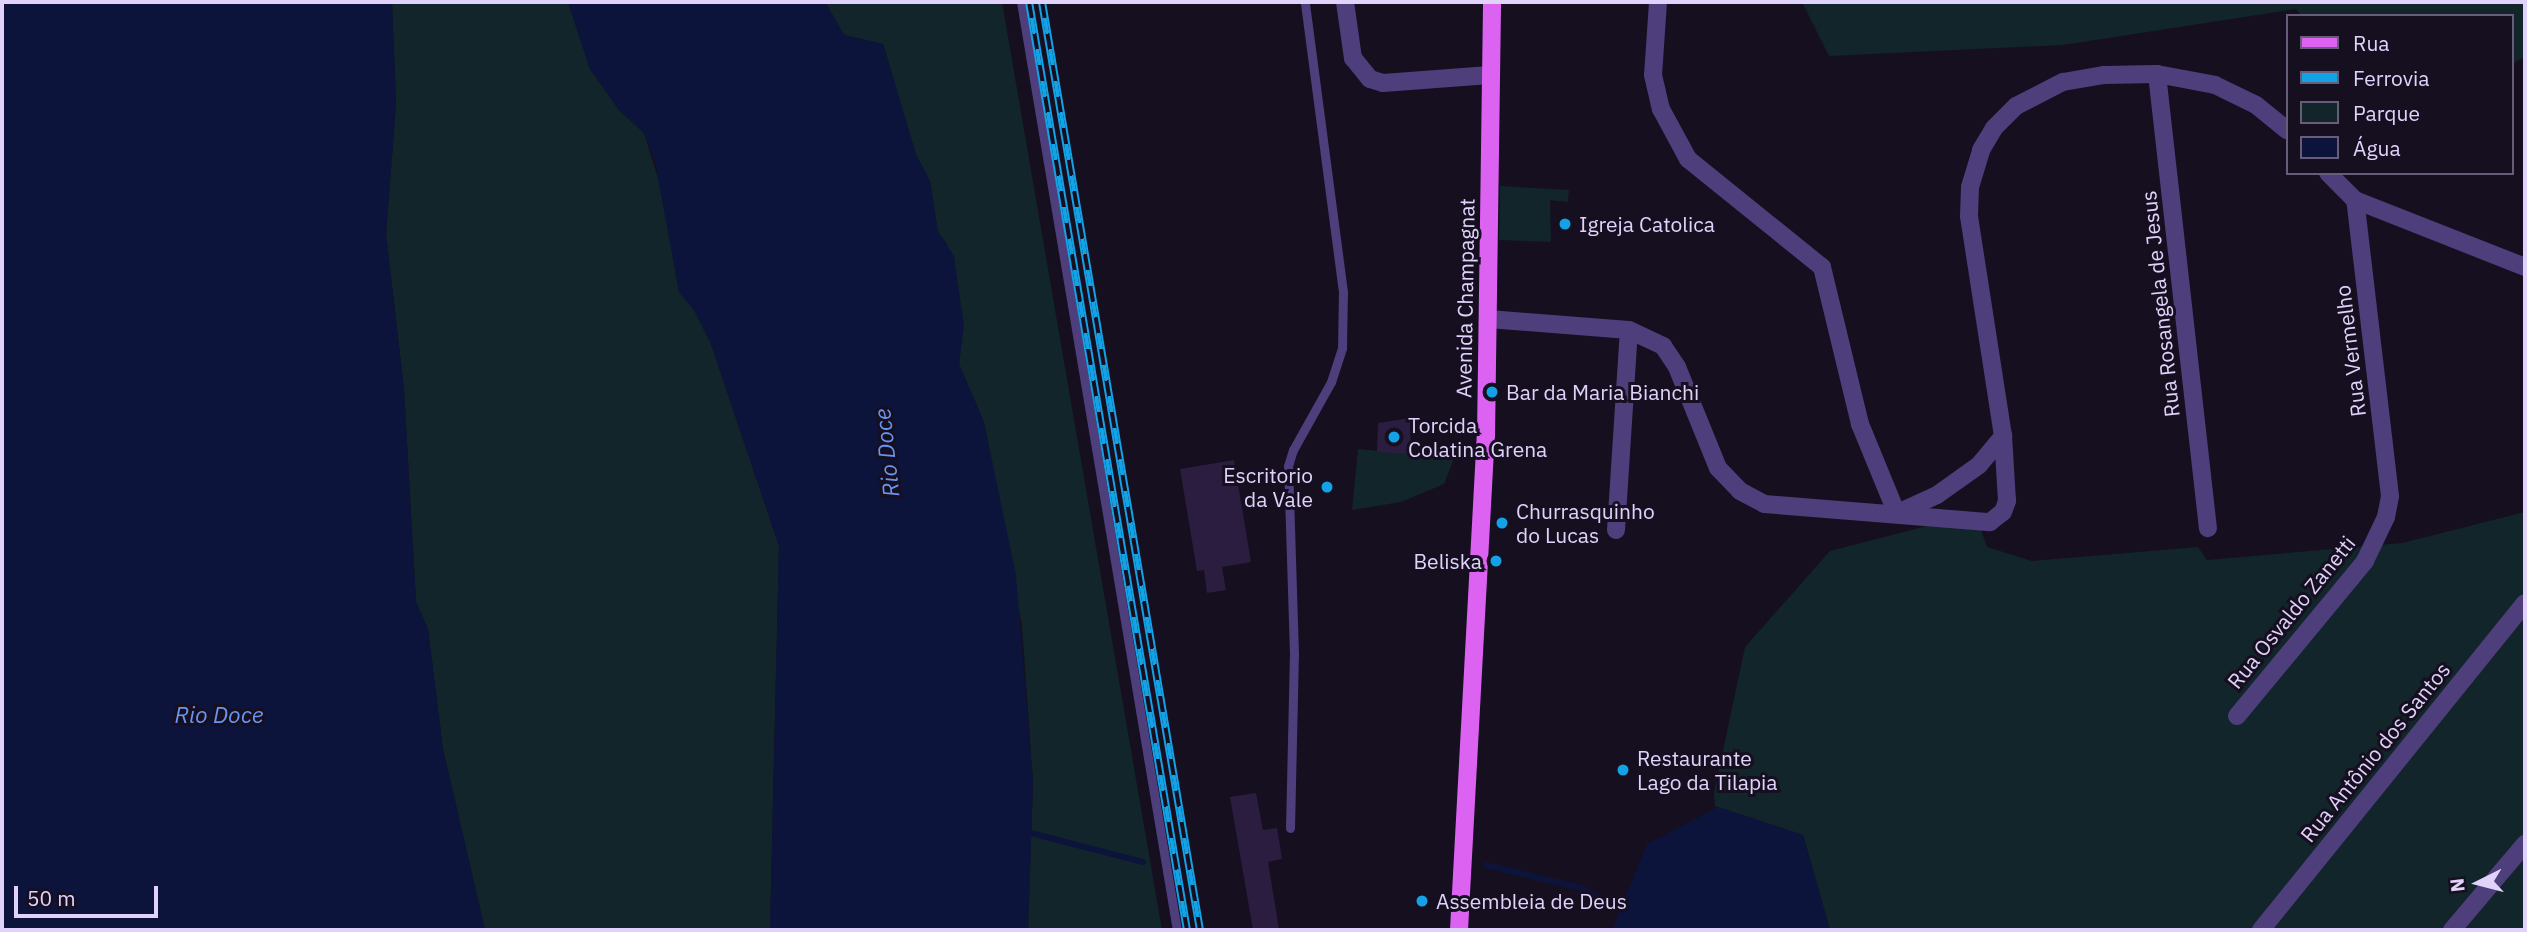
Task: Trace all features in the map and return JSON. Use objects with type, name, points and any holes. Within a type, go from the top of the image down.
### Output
[{"type":"main road","name":"Avenida Champagnat","points":[[1459,930],[1489,319],[1492,2]]},
{"type":"street","points":[[1345,2],[1353,58],[1362,74],[1383,83],[1490,75]]},
{"type":"street","points":[[1658,2],[1653,75],[1661,109],[1688,159],[1822,267],[1860,424],[1897,514]]},
{"type":"street","points":[[1489,319],[1629,330],[1664,346],[1677,367],[1711,456],[1752,500],[1777,508],[1996,520],[2007,501],[2003,436],[1969,216],[1969,187],[1981,150],[2016,106],[2054,85],[2104,75],[2157,74],[2215,85],[2256,105],[2286,129]]},
{"type":"street","name":"Rua Rosangela de Jesus","points":[[2157,74],[2208,528]]},
{"type":"street","points":[[2330,175],[2356,200],[2525,267]]},
{"type":"street","name":"Rua Vermelho","points":[[2356,200],[2390,496]]},
{"type":"street","points":[[1616,530],[1629,330]]},
{"type":"street","points":[[1897,514],[1937,495],[1979,466],[2003,436]]},
{"type":"street","name":"Rua Osvaldo Zanetti","points":[[2237,716],[2371,552],[2390,496]]},
{"type":"street","name":"Rua Antônio dos Santos","points":[[2261,930],[2525,603]]},
{"type":"street","points":[[2452,930],[2525,844]]},
{"type":"lane","points":[[1021,2],[1177,930]]},
{"type":"lane","points":[[1290,828],[1294,654],[1288,466],[1293,450],[1331,382],[1342,348],[1343,292],[1305,2]]},
{"type":"green space","points":[[392,2],[568,2],[590,69],[619,110],[644,133],[662,191],[679,292],[694,310],[711,344],[779,546],[770,930],[485,930],[443,749],[428,629],[416,602],[404,389],[386,234],[396,104]]},
{"type":"green space","points":[[825,2],[1002,2],[1162,930],[1028,930],[1033,782],[1022,626],[984,422],[959,364],[963,326],[947,244],[938,232],[930,181],[916,155],[883,44],[844,35]]},
{"type":"green space","points":[[1802,2],[2525,2],[2525,57],[2513,63],[2513,14],[2300,14],[2296,9],[2063,45],[1829,56]]},
{"type":"green space","points":[[1500,186],[1569,190],[1568,202],[1550,200],[1551,242],[1499,240]]},
{"type":"green space","points":[[1358,449],[1455,456],[1444,484],[1401,502],[1352,510]]},
{"type":"green space","points":[[2525,512],[2525,930],[1830,930],[1803,835],[1715,806],[1714,793],[1745,647],[1830,551],[1970,515],[1976,516],[1987,547],[2032,561],[2198,547],[2207,560],[2402,543]]},
{"type":"water","name":"Rio Doce","points":[[2,2],[392,2],[396,104],[386,234],[404,389],[416,602],[428,629],[443,749],[485,930],[2,930]]},
{"type":"water","name":"Rio Doce","points":[[568,2],[825,2],[844,35],[883,44],[916,154],[930,181],[938,232],[954,256],[964,326],[959,364],[984,422],[1016,575],[1033,782],[1028,930],[770,930],[779,546],[711,344],[694,310],[679,292],[655,162],[644,133],[619,110],[590,69]]},
{"type":"water","points":[[1718,807],[1803,835],[1830,930],[1612,930],[1647,844]]},
{"type":"building","name":"Torcida Colatina Grena","points":[[1410,418],[1411,454],[1377,452],[1378,423]]},
{"type":"building","points":[[1234,460],[1251,562],[1222,567],[1226,590],[1207,593],[1204,570],[1197,571],[1180,469]]},
{"type":"building","points":[[1256,793],[1263,830],[1277,828],[1282,859],[1268,862],[1279,929],[1253,930],[1230,797]]},
{"type":"waterway","points":[[1027,832],[1143,862]]},
{"type":"waterway","points":[[1486,865],[1581,888],[1625,913]]},
{"type":"railway","points":[[1029,2],[1187,930]]},
{"type":"railway","points":[[1042,2],[1200,930]]},
{"type":"place","name":"Igreja Catolica","points":[[1565,224]]},
{"type":"place","name":"Bar da Maria Bianchi","points":[[1492,392]]},
{"type":"place","name":"Torcida Colatina Grena","points":[[1394,437]]},
{"type":"place","name":"Escritorio da Vale","points":[[1327,487]]},
{"type":"place","name":"Churrasquinho do Lucas","points":[[1502,523]]},
{"type":"place","name":"Beliska","points":[[1496,561]]},
{"type":"place","name":"Restaurante Lago da Tilapia","points":[[1623,770]]},
{"type":"place","name":"Assembleia de Deus","points":[[1422,901]]}]
